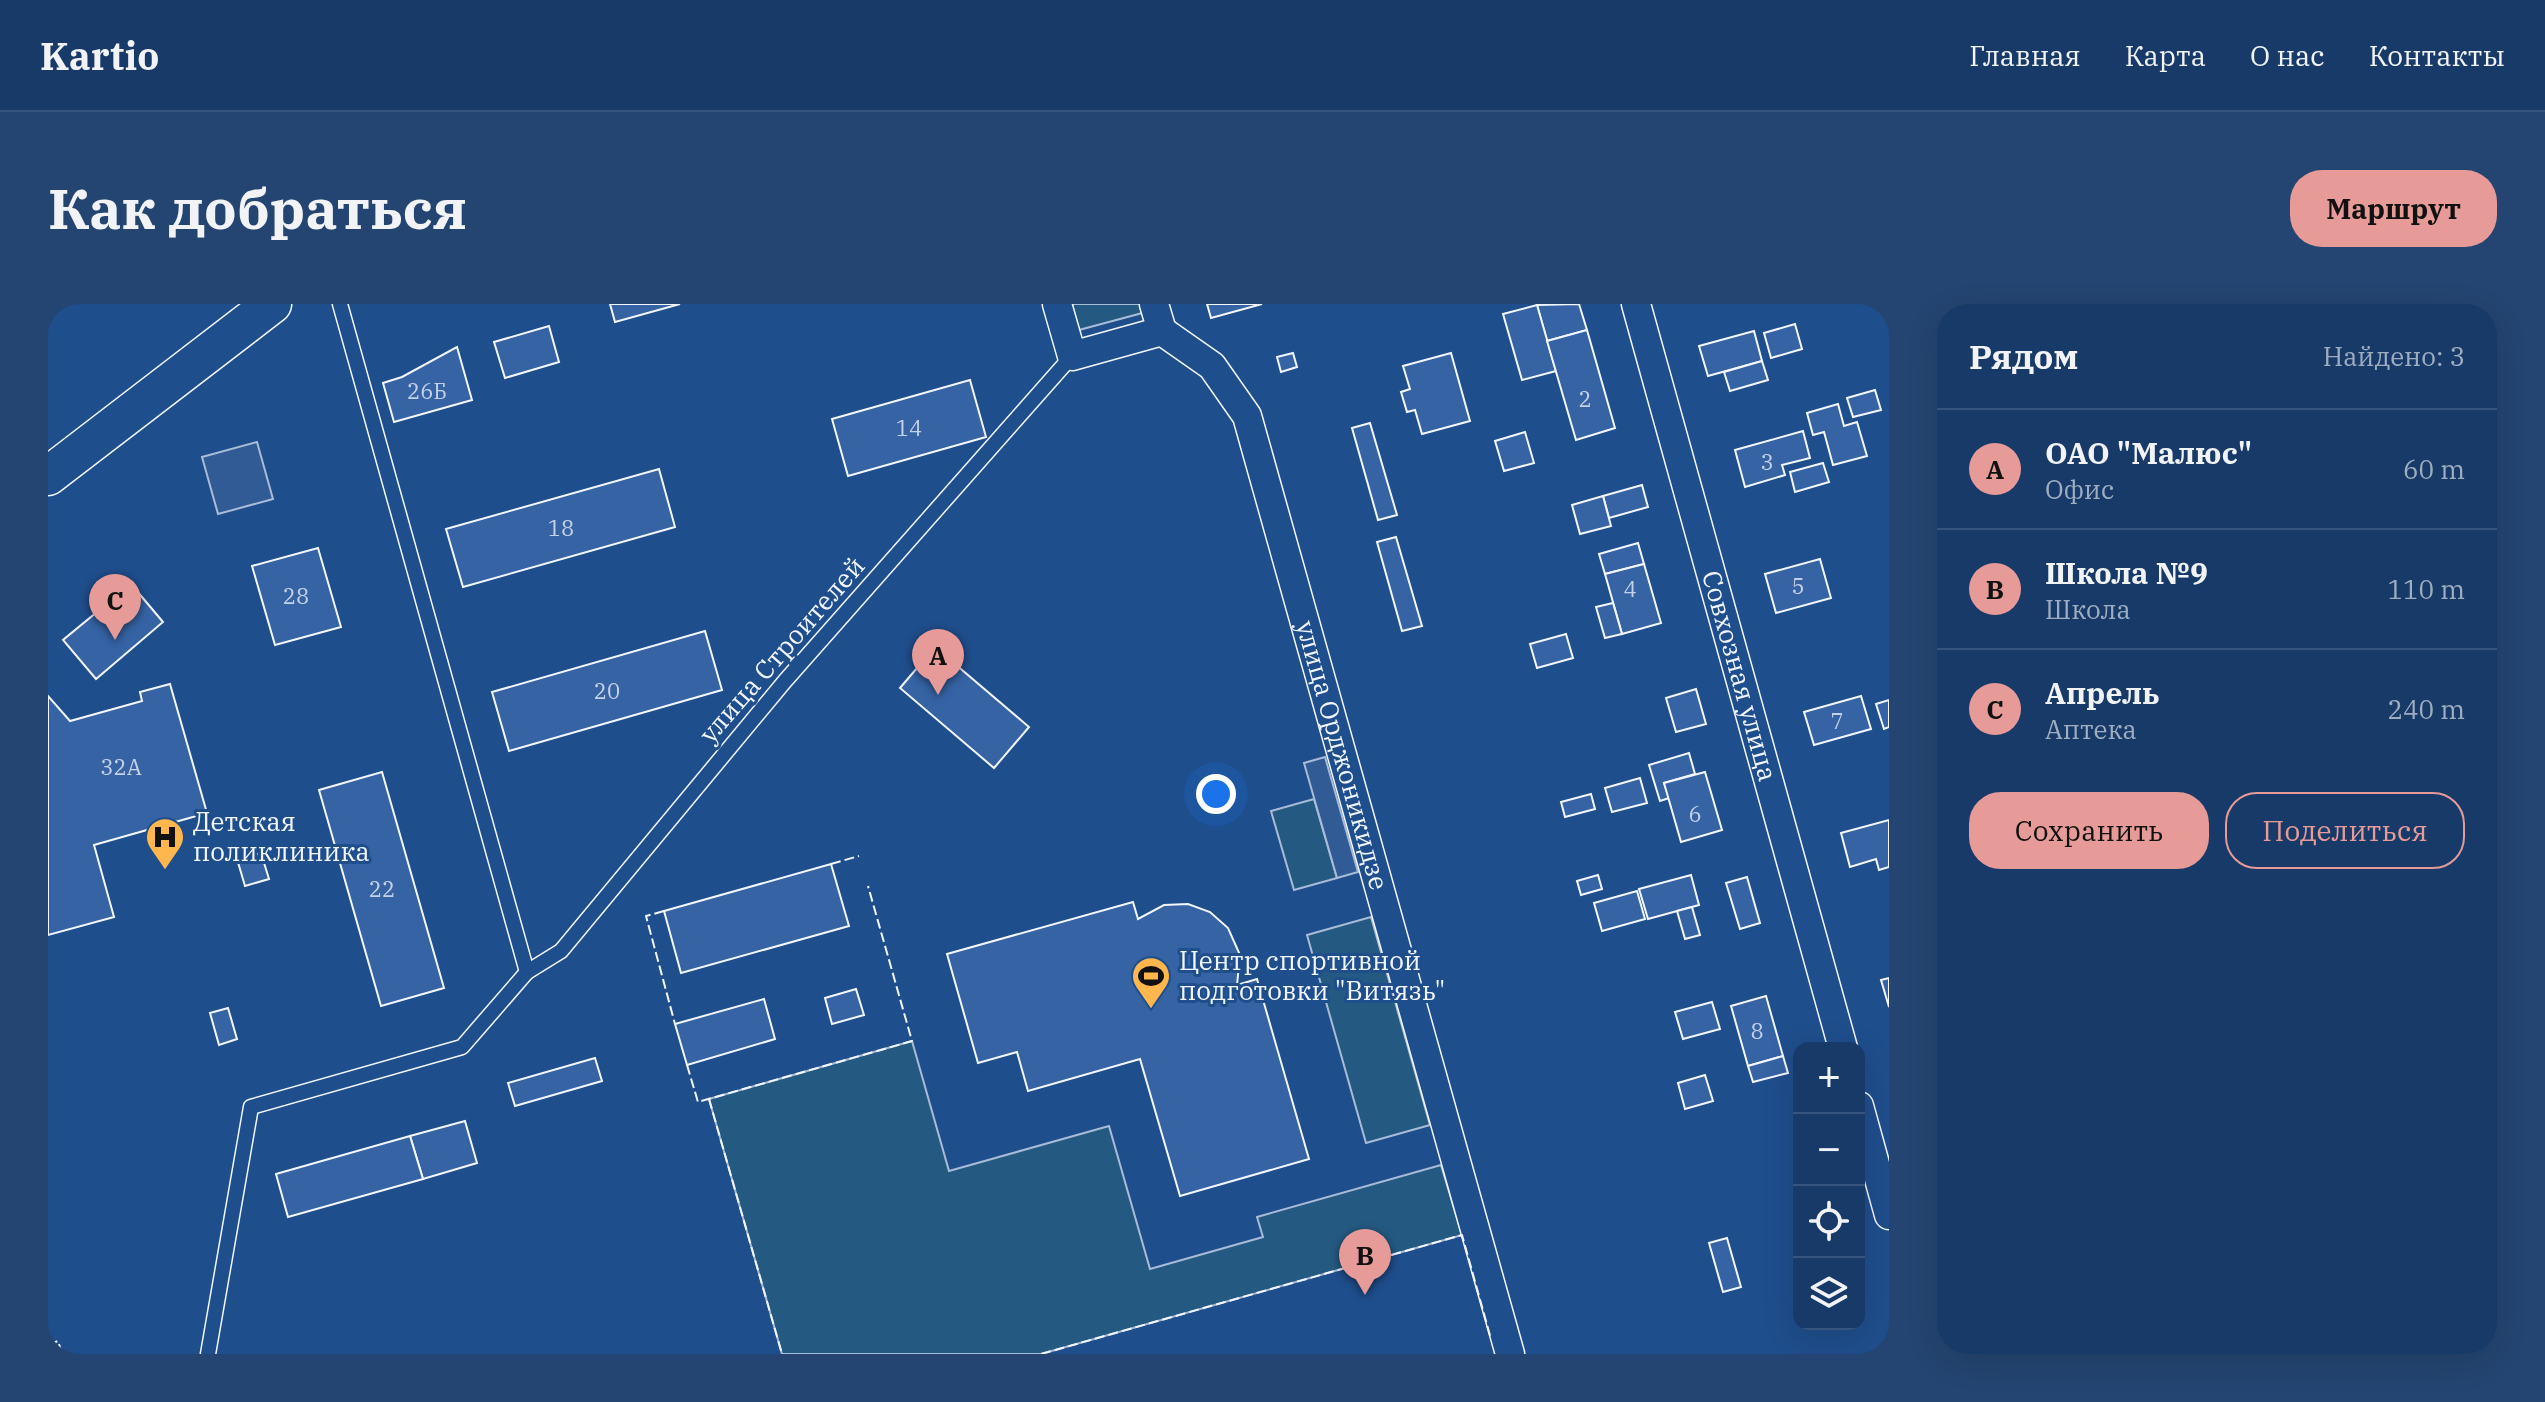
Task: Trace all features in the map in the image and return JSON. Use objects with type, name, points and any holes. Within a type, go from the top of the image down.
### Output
[{"type":"main road","points":[[48,476],[272,304]]},
{"type":"street","points":[[1057,304],[1072,356]]},
{"type":"street","name":"Совхозная улица","points":[[1636,304],[1841,1042]]},
{"type":"street","name":"улица Орджоникидзе","points":[[1072,356],[1158,318],[1219,374],[1237,399],[1255,436],[1510,1354]]},
{"type":"street","points":[[1861,1114],[1889,1215]]},
{"type":"lane","points":[[340,304],[527,972]]},
{"type":"lane","name":"улица Строителей","points":[[208,1354],[251,1107],[462,1047],[527,972],[561,951],[785,681],[1072,356]]},
{"type":"shaded area","points":[[1072,304],[1143,304],[1146,312],[1079,330]]},
{"type":"shaded area","points":[[257,442],[273,499],[218,514],[202,457]]},
{"type":"shaded area","points":[[1325,757],[1358,872],[1337,878],[1304,763]]},
{"type":"shaded area","points":[[1314,799],[1337,878],[1294,890],[1271,811]]},
{"type":"shaded area","points":[[1371,917],[1430,1125],[1366,1143],[1307,935]]},
{"type":"shaded area","points":[[912,1041],[949,1171],[1109,1126],[1150,1269],[1263,1237],[1257,1217],[1441,1165],[1462,1235],[1041,1354],[782,1354],[709,1099]]},
{"type":"building","points":[[610,304],[680,304],[615,322]]},
{"type":"building","points":[[1207,304],[1262,304],[1211,318]]},
{"type":"building","points":[[1579,304],[1587,330],[1547,341],[1537,305]]},
{"type":"building","points":[[1537,305],[1556,371],[1522,380],[1503,314]]},
{"type":"building","points":[[1795,324],[1802,349],[1771,358],[1764,333]]},
{"type":"building","points":[[549,326],[559,362],[505,378],[494,342]]},
{"type":"building","points":[[1587,330],[1615,428],[1576,440],[1547,341]]},
{"type":"building","points":[[1754,331],[1762,361],[1708,376],[1699,346]]},
{"type":"building","points":[[457,347],[472,400],[394,422],[383,383],[402,377]]},
{"type":"building","points":[[1293,353],[1297,367],[1281,372],[1277,357]]},
{"type":"building","points":[[1451,353],[1470,421],[1422,434],[1415,410],[1407,412],[1401,392],[1410,389],[1403,366]]},
{"type":"building","points":[[1762,361],[1768,380],[1730,391],[1724,372]]},
{"type":"building","points":[[970,380],[986,437],[848,476],[832,419]]},
{"type":"building","points":[[1875,390],[1881,410],[1853,417],[1847,398]]},
{"type":"building","points":[[1838,404],[1844,426],[1857,422],[1867,456],[1833,465],[1824,432],[1813,435],[1807,413]]},
{"type":"building","points":[[1370,423],[1397,515],[1378,520],[1352,428]]},
{"type":"building","points":[[1803,431],[1810,458],[1782,465],[1785,475],[1745,487],[1735,450]]},
{"type":"building","points":[[1525,432],[1534,463],[1504,471],[1495,441]]},
{"type":"building","points":[[1823,463],[1829,482],[1795,492],[1790,472]]},
{"type":"building","points":[[659,469],[675,527],[463,587],[446,529]]},
{"type":"building","points":[[1642,485],[1648,507],[1609,518],[1603,496]]},
{"type":"building","points":[[1603,496],[1611,526],[1580,534],[1572,505]]},
{"type":"building","points":[[1396,537],[1422,626],[1402,631],[1377,542]]},
{"type":"building","points":[[1638,543],[1644,564],[1605,574],[1599,554]]},
{"type":"building","points":[[318,548],[341,627],[275,645],[252,566]]},
{"type":"building","points":[[1820,559],[1831,598],[1776,613],[1765,574]]},
{"type":"building","points":[[1644,564],[1661,623],[1622,634],[1605,574]]},
{"type":"building","points":[[131,584],[163,622],[96,679],[63,640]]},
{"type":"building","points":[[1613,603],[1622,634],[1605,638],[1596,607]]},
{"type":"building","points":[[705,631],[722,690],[509,751],[492,692]]},
{"type":"building","points":[[1566,634],[1573,658],[1537,668],[1530,644]]},
{"type":"building","points":[[935,647],[1029,727],[994,768],[900,688]]},
{"type":"building","points":[[170,684],[207,813],[94,845],[114,917],[48,935],[48,696],[70,721],[142,701],[140,692]]},
{"type":"building","points":[[1696,689],[1706,724],[1676,732],[1666,698]]},
{"type":"building","points":[[1861,696],[1871,729],[1814,745],[1804,712]]},
{"type":"building","points":[[1889,700],[1889,727],[1884,729],[1876,704]]},
{"type":"building","points":[[1689,753],[1695,774],[1664,783],[1669,798],[1660,801],[1649,765]]},
{"type":"building","points":[[382,772],[444,988],[381,1006],[319,790]]},
{"type":"building","points":[[1705,772],[1722,830],[1681,842],[1664,783]]},
{"type":"building","points":[[1640,778],[1647,803],[1612,812],[1605,788]]},
{"type":"building","points":[[1591,794],[1595,809],[1565,817],[1561,802]]},
{"type":"building","points":[[1889,820],[1889,867],[1879,870],[1876,859],[1850,867],[1841,833]]},
{"type":"building","points":[[261,853],[269,879],[245,886],[237,859]]},
{"type":"building","points":[[831,864],[849,926],[681,973],[664,911]]},
{"type":"building","points":[[1598,875],[1602,889],[1581,895],[1577,881]]},
{"type":"building","points":[[1691,875],[1699,905],[1648,919],[1639,889]]},
{"type":"building","points":[[1747,877],[1760,923],[1740,929],[1726,883]]},
{"type":"building","points":[[1637,891],[1645,919],[1602,931],[1594,903]]},
{"type":"building","points":[[1133,902],[1138,919],[1164,905],[1188,904],[1210,912],[1228,928],[1240,955],[1237,985],[1257,979],[1309,1159],[1180,1196],[1140,1059],[1028,1091],[1017,1052],[978,1063],[947,954]]},
{"type":"building","points":[[1692,907],[1700,935],[1685,939],[1677,911]]},
{"type":"building","points":[[1889,978],[1889,1007],[1881,980]]},
{"type":"building","points":[[856,989],[864,1015],[832,1024],[825,998]]},
{"type":"building","points":[[1766,996],[1783,1056],[1748,1066],[1731,1006]]},
{"type":"building","points":[[764,999],[775,1039],[687,1065],[675,1024]]},
{"type":"building","points":[[1712,1002],[1720,1029],[1683,1039],[1675,1012]]},
{"type":"building","points":[[228,1008],[237,1039],[219,1045],[210,1013]]},
{"type":"building","points":[[1783,1056],[1788,1073],[1753,1082],[1748,1066]]},
{"type":"building","points":[[595,1058],[602,1081],[515,1106],[508,1083]]},
{"type":"building","points":[[1705,1075],[1713,1101],[1685,1109],[1678,1083]]},
{"type":"building","points":[[465,1121],[477,1163],[423,1179],[410,1136]]},
{"type":"building","points":[[410,1136],[423,1179],[288,1217],[276,1174]]},
{"type":"building","points":[[1727,1238],[1741,1287],[1723,1292],[1709,1243]]},
{"type":"fence","points":[[831,864],[859,856]]},
{"type":"fence","points":[[687,1065],[698,1102],[912,1041],[868,886]]},
{"type":"fence","points":[[664,911],[646,916],[675,1024]]},
{"type":"fence","points":[[709,1099],[782,1354]]},
{"type":"fence","points":[[1041,1354],[1462,1235],[1491,1339]]},
{"type":"fence","points":[[48,1345],[58,1341],[62,1354]]},
{"type":"place","name":"Апрель","points":[[115,640]]},
{"type":"place","name":"ОАО \"Малюс\"","points":[[938,695]]},
{"type":"place","name":"Детская поликлиника","points":[[165,871]]},
{"type":"place","name":"Центр спортивной подготовки \"Витязь\"","points":[[1151,1010]]},
{"type":"place","name":"Школа №9","points":[[1365,1295]]}]
